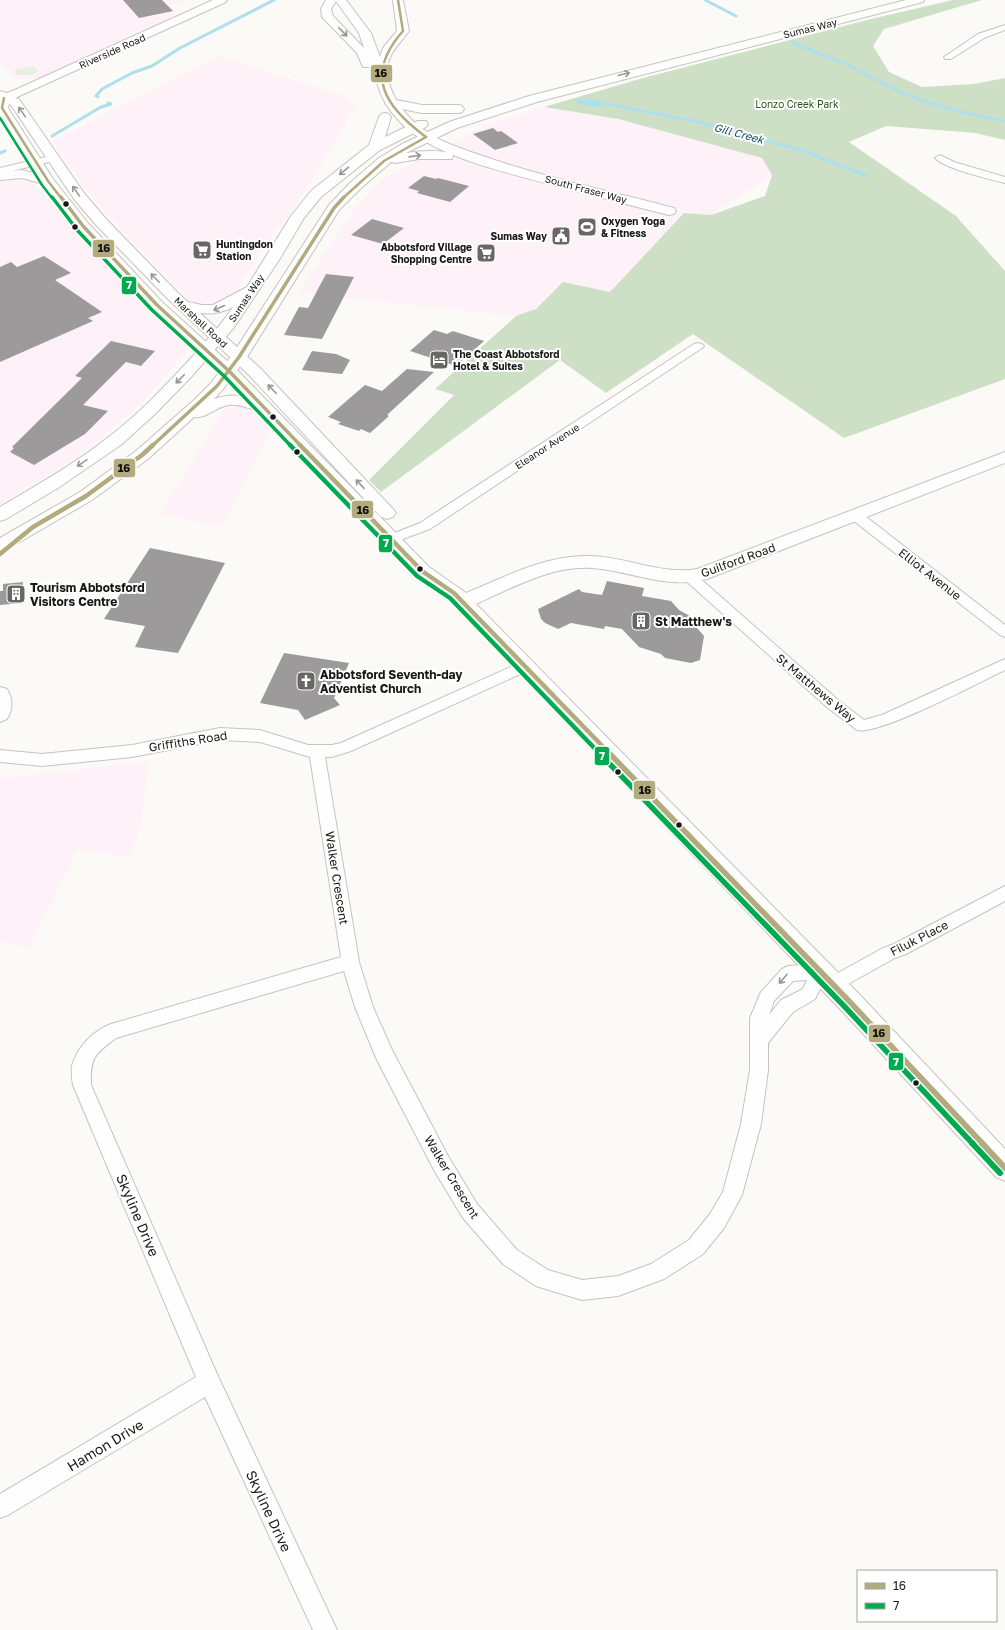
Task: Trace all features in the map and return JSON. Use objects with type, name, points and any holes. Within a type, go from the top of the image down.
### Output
[{"type":"main road","name":"Riverside Road","points":[[1,96],[41,83],[222,0]]},
{"type":"main road","points":[[331,0],[326,9],[328,17],[362,52],[373,72],[389,48],[403,32],[398,0]]},
{"type":"main road","points":[[851,6],[876,0]]},
{"type":"main road","name":"Sumas Way","points":[[524,90],[629,63],[891,0]]},
{"type":"main road","name":"Sumas Way","points":[[0,515],[52,484],[116,440],[167,393],[230,323],[272,260],[298,216],[316,194],[375,147],[453,125],[502,108],[600,81],[919,0]]},
{"type":"main road","points":[[867,13],[931,0]]},
{"type":"main road","name":"South Fraser Way","points":[[342,1],[365,32],[371,51],[373,72],[383,82],[391,103],[417,134]]},
{"type":"main road","points":[[721,41],[765,28]]},
{"type":"main road","points":[[417,134],[442,122],[476,110],[629,63]]},
{"type":"main road","points":[[13,83],[41,83]]},
{"type":"main road","name":"Marshall Road","points":[[399,536],[263,406],[229,371],[129,277],[83,226],[48,181],[4,118],[1,96],[15,102],[79,196],[101,222],[147,271],[239,357],[301,420],[399,536],[422,571],[459,597],[826,978],[1005,1168]]},
{"type":"main road","points":[[391,103],[422,109],[458,109]]},
{"type":"main road","name":"Sumas Way","points":[[0,546],[86,496],[142,455],[200,403],[229,371],[239,357],[334,208],[354,186],[417,134],[458,109],[472,105]]},
{"type":"main road","name":"South Fraser Way","points":[[378,106],[385,117],[451,153],[480,166],[502,167],[669,211]]},
{"type":"main road","points":[[375,147],[385,117]]},
{"type":"main road","points":[[384,161],[419,155],[451,153],[453,125]]},
{"type":"main road","points":[[0,176],[22,174],[48,181]]},
{"type":"main road","points":[[183,305],[196,310],[213,311],[225,306],[252,289]]},
{"type":"main road","points":[[180,421],[210,405],[232,399],[246,400],[263,406]]},
{"type":"main road","name":"Guilford Road","points":[[459,597],[561,564],[579,562],[617,566],[666,575],[690,577],[735,562],[1005,457]]},
{"type":"main road","points":[[0,525],[19,504]]},
{"type":"main road","points":[[0,554],[33,528]]},
{"type":"main road","points":[[0,694],[2,700],[0,714]]},
{"type":"street","points":[[948,57],[981,36],[1005,27]]},
{"type":"street","points":[[0,171],[54,158]]},
{"type":"street","points":[[940,158],[952,164],[1005,180]]},
{"type":"street","name":"Eleanor Avenue","points":[[399,536],[425,526],[698,346]]},
{"type":"street","name":"Elliot Avenue","points":[[855,516],[1005,632]]},
{"type":"street","name":"St Matthews Way","points":[[690,577],[833,704],[862,726],[886,720],[1005,664]]},
{"type":"street","name":"Griffiths Road","points":[[0,756],[42,760],[132,751],[220,734],[260,736],[308,751],[332,751],[346,747],[524,666]]},
{"type":"street","name":"Walker Crescent","points":[[317,752],[350,962],[364,1007],[384,1054],[441,1163],[470,1211],[510,1257],[543,1279],[582,1290],[618,1286],[656,1272],[696,1247],[717,1221],[732,1195],[751,1124],[759,1070],[759,1018],[767,997],[788,974],[826,978]]},
{"type":"street","name":"Filuk Place","points":[[826,978],[900,949],[1005,893]]},
{"type":"street","name":"Skyline Drive","points":[[325,1630],[209,1382],[82,1085],[81,1067],[92,1046],[111,1032],[350,962]]},
{"type":"street","points":[[759,1041],[787,1006],[809,994],[826,978]]},
{"type":"street","name":"Hamon Drive","points":[[0,1507],[209,1382]]},
{"type":"shaded area","points":[[0,0],[184,0],[171,7],[179,15],[41,78],[16,79],[0,61]]},
{"type":"shaded area","points":[[219,56],[342,95],[357,105],[297,205],[270,238],[230,298],[221,303],[208,305],[198,304],[188,298],[97,203],[84,187],[53,141]]},
{"type":"shaded area","name":"Abbotsford Village Shopping Centre","points":[[544,107],[617,119],[763,158],[772,175],[711,215],[684,213],[580,323],[299,293],[354,209],[383,179],[486,125]]},
{"type":"shaded area","points":[[17,179],[31,182],[40,189],[136,299],[185,345],[185,353],[144,401],[74,460],[0,504],[0,181]]},
{"type":"shaded area","points":[[241,407],[252,411],[271,431],[221,527],[160,514],[225,408]]},
{"type":"shaded area","points":[[148,761],[141,827],[128,857],[78,850],[29,947],[0,942],[0,777],[8,778]]},
{"type":"green space","name":"Lonzo Creek Park","points":[[953,0],[982,0],[884,29],[873,46],[889,72],[922,87],[974,84],[1005,78],[1005,140],[975,133],[886,126],[849,142],[956,216],[1005,271],[1005,379],[844,438],[693,334],[606,393],[560,360],[381,492],[369,480],[454,395],[435,389],[516,316],[536,309],[563,282],[610,292],[684,213],[711,215],[765,196],[772,175],[762,158],[618,119],[544,107],[643,78],[871,19]]},
{"type":"green space","points":[[34,66],[38,71],[32,75],[18,75],[14,70]]},
{"type":"water","points":[[576,99],[599,100],[607,104],[598,107],[578,104]]},
{"type":"building","points":[[123,0],[162,0],[173,11],[139,18]]},
{"type":"building","points":[[493,128],[498,132],[501,131],[518,143],[495,150],[473,134]]},
{"type":"building","points":[[424,176],[469,186],[450,202],[417,193],[419,191],[408,188]]},
{"type":"building","points":[[372,219],[404,228],[383,244],[351,235]]},
{"type":"building","points":[[44,256],[71,273],[55,280],[102,312],[88,318],[93,321],[0,362],[0,267],[11,262],[17,267]]},
{"type":"building","points":[[326,274],[354,277],[322,339],[284,335],[299,307],[308,308]]},
{"type":"building","name":"The Coast Abbotsford Hotel & Suites","points":[[434,330],[447,334],[453,331],[484,341],[456,366],[410,351]]},
{"type":"building","points":[[111,341],[155,351],[141,366],[126,362],[83,405],[108,411],[85,434],[34,465],[10,452],[14,448],[12,447],[82,378],[75,376]]},
{"type":"building","points":[[312,351],[336,354],[350,360],[342,374],[302,370]]},
{"type":"building","points":[[407,369],[434,372],[387,415],[389,416],[370,433],[361,429],[359,431],[338,424],[341,422],[328,417],[365,385],[382,391]]},
{"type":"building","points":[[150,548],[225,563],[178,653],[135,647],[145,626],[104,619]]},
{"type":"building","name":"St Matthew's","points":[[607,581],[644,588],[642,596],[671,601],[679,610],[690,616],[704,636],[700,660],[691,663],[665,658],[661,654],[639,647],[622,629],[605,626],[604,629],[571,623],[558,629],[545,623],[541,619],[538,609],[579,589],[582,592],[602,595]]},
{"type":"building","name":"Tourism Abbotsford Visitors Centre","points":[[23,582],[21,603],[0,605],[0,591],[3,591],[3,584]]},
{"type":"building","name":"Abbotsford Seventh-day Adventist Church","points":[[284,653],[349,663],[334,698],[340,705],[305,720],[298,710],[260,703]]},
{"type":"waterway","points":[[98,97],[96,96],[102,89],[132,73],[152,66],[180,48],[274,0]]},
{"type":"waterway","points":[[705,0],[736,16]]},
{"type":"waterway","points":[[792,43],[844,63],[903,93],[924,101],[957,111],[1005,121]]},
{"type":"waterway","points":[[52,136],[101,107],[111,104],[108,103]]},
{"type":"waterway","name":"Gill Creek","points":[[607,104],[694,121],[804,151],[867,176]]},
{"type":"waterway","points":[[0,153],[5,151]]},
{"type":"transit line","name":"16","points":[[398,0],[403,31],[391,45],[384,58],[381,73],[382,84],[392,105],[417,131],[426,137]]},
{"type":"transit line","name":"16","points":[[4,98],[2,108],[48,181],[83,226],[157,305],[229,371],[422,571],[454,593],[463,602],[850,1002],[1005,1168]]},
{"type":"transit line","name":"7","points":[[0,118],[42,185],[78,231],[152,310],[224,376],[417,576],[450,598],[845,1007],[1000,1173]]},
{"type":"transit line","name":"16","points":[[0,554],[33,527],[86,496],[142,455],[200,403],[217,386],[239,357],[334,208],[355,186],[384,161],[426,137]]},
{"type":"place","name":"Oxygen Yoga & Fitness","points":[[587,227]]},
{"type":"place","name":"Sumas Way","points":[[561,236]]},
{"type":"place","name":"Huntingdon Station","points":[[202,250]]},
{"type":"place","name":"Abbotsford Village Shopping Centre","points":[[486,253]]},
{"type":"place","name":"The Coast Abbotsford Hotel & Suites","points":[[439,360]]},
{"type":"place","name":"Tourism Abbotsford Visitors Centre","points":[[16,594]]},
{"type":"place","name":"St Matthew's","points":[[641,621]]},
{"type":"place","name":"Abbotsford Seventh-day Adventist Church","points":[[306,681]]}]
